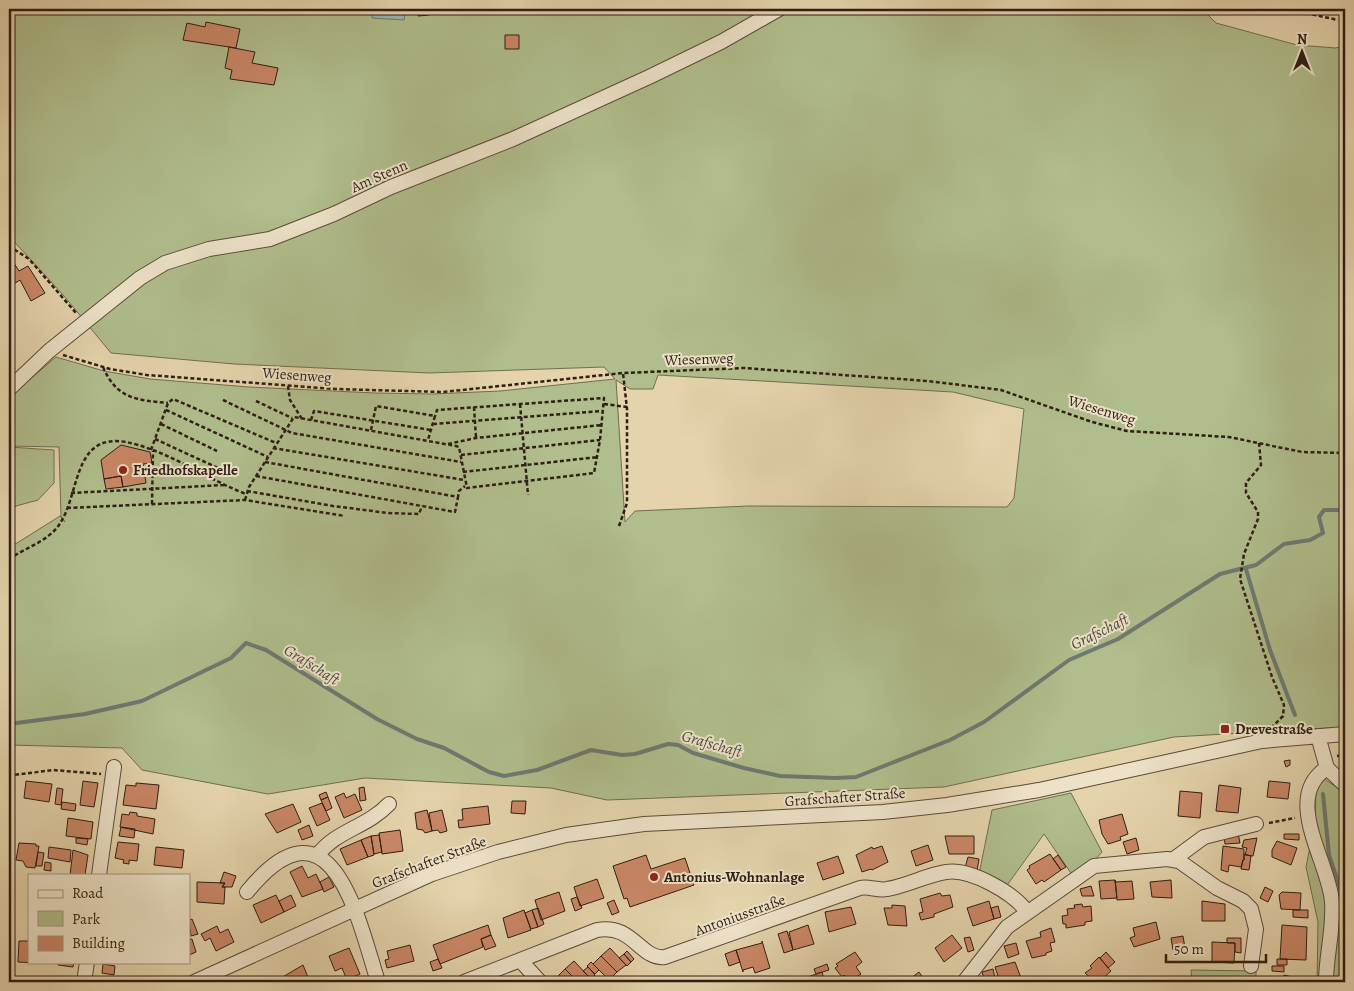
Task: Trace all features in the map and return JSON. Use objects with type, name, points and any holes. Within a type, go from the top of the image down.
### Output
[{"type":"street","name":"Am Stenn","points":[[9,389],[49,351],[140,278],[165,263],[209,249],[270,239],[334,214],[391,187],[513,139],[649,77],[721,42],[779,9]]},
{"type":"street","name":"Grafschafter Straße","points":[[194,982],[455,866],[566,835],[644,824],[883,812],[947,805],[1039,790],[1262,741],[1345,734]]},
{"type":"street","points":[[1318,736],[1327,768],[1345,785]]},
{"type":"street","points":[[1326,982],[1332,902],[1312,836],[1309,815],[1312,781],[1327,768]]},
{"type":"street","points":[[99,874],[114,772]]},
{"type":"street","points":[[317,856],[328,842],[367,823],[389,804]]},
{"type":"street","points":[[964,982],[1001,934],[1027,912],[1094,866],[1174,859],[1204,837],[1256,824]]},
{"type":"street","points":[[247,892],[275,863],[294,855],[317,856],[330,864],[355,909],[378,982]]},
{"type":"street","points":[[1174,859],[1217,888],[1243,901],[1251,909],[1256,929],[1251,966]]},
{"type":"street","name":"Antoniusstraße","points":[[464,982],[596,930],[609,928],[621,930],[656,956],[665,957],[860,888],[890,889],[949,871],[968,875],[990,884],[1017,900],[1027,912]]},
{"type":"street","points":[[520,960],[540,982]]},
{"type":"street","points":[[84,982],[87,964]]},
{"type":"path","points":[[1287,9],[1338,20]]},
{"type":"path","points":[[9,246],[29,259],[85,324]]},
{"type":"path","name":"Wiesenweg","points":[[49,351],[103,367],[148,375],[288,386],[443,392],[645,372],[744,368],[966,385],[1001,390],[1092,422],[1127,431],[1229,437],[1302,452],[1345,453]]},
{"type":"path","points":[[103,367],[110,380],[124,395],[139,400],[168,403]]},
{"type":"path","points":[[620,526],[627,503],[627,407],[623,374]]},
{"type":"path","points":[[288,386],[290,400],[302,419]]},
{"type":"path","points":[[428,440],[437,410],[604,398],[598,457],[594,473],[472,488],[465,486]]},
{"type":"path","points":[[152,504],[152,450],[170,399],[176,399],[276,443]]},
{"type":"path","points":[[223,400],[284,430],[462,462]]},
{"type":"path","points":[[256,401],[292,418],[428,440],[459,447],[465,486]]},
{"type":"path","points":[[520,404],[528,495]]},
{"type":"path","points":[[604,404],[611,407],[627,407]]},
{"type":"path","points":[[370,430],[376,406],[435,416]]},
{"type":"path","points":[[474,407],[476,438]]},
{"type":"path","points":[[166,410],[268,457]]},
{"type":"path","points":[[311,420],[314,411],[431,430]]},
{"type":"path","points":[[433,424],[604,411]]},
{"type":"path","points":[[245,500],[246,493],[292,418]]},
{"type":"path","points":[[161,424],[217,451]]},
{"type":"path","points":[[447,444],[476,438],[602,425]]},
{"type":"path","points":[[156,439],[218,468]]},
{"type":"path","points":[[461,455],[600,440]]},
{"type":"path","points":[[9,559],[52,532],[61,522],[82,463],[98,446],[108,443],[128,443],[152,450],[246,493],[388,513],[418,514],[422,506]]},
{"type":"path","points":[[1259,443],[1261,465],[1248,478],[1245,486],[1248,496],[1258,512],[1258,519],[1241,562],[1240,579],[1243,593],[1285,709],[1283,716],[1269,730],[1262,741]]},
{"type":"path","points":[[273,448],[464,480]]},
{"type":"path","points":[[463,472],[598,457]]},
{"type":"path","points":[[265,462],[458,497]]},
{"type":"path","points":[[256,476],[455,512],[459,491],[465,486]]},
{"type":"path","points":[[71,493],[226,485]]},
{"type":"path","points":[[67,508],[245,500],[344,516]]},
{"type":"path","points":[[9,773],[14,775],[59,770],[114,772]]},
{"type":"path","points":[[1256,824],[1309,815]]},
{"type":"green space","points":[[9,9],[1202,9],[1216,23],[1297,45],[1336,48],[1345,45],[1345,727],[1174,737],[944,787],[607,800],[551,788],[365,778],[268,794],[142,770],[122,748],[9,745],[9,548],[60,516],[65,522],[61,516],[59,447],[9,446],[9,397],[56,357],[104,371],[150,379],[249,387],[375,393],[432,394],[500,391],[615,379],[604,367],[429,373],[234,364],[111,353],[64,296],[9,236]],"holes":[[[658,375],[953,392],[1024,409],[1014,498],[1007,507],[748,506],[635,511],[625,522],[616,380],[630,389],[653,389]]]},
{"type":"green space","points":[[9,447],[54,450],[54,483],[38,500],[16,506],[9,513]]},
{"type":"green space","points":[[1323,778],[1345,793],[1342,827],[1345,846],[1345,982],[1317,982],[1318,922],[1306,867],[1315,822],[1316,792]]},
{"type":"green space","points":[[1071,793],[1102,852],[1092,863],[1073,876],[1044,834],[1005,888],[979,874],[992,810]]},
{"type":"green space","points":[[1191,970],[1256,971],[1256,982],[1192,982]]},
{"type":"water","points":[[373,9],[406,9],[404,20],[372,18]]},
{"type":"building","points":[[417,9],[429,9],[429,15],[418,16]]},
{"type":"building","points":[[206,22],[240,29],[236,48],[183,40],[187,23],[205,27]]},
{"type":"building","points":[[505,35],[519,35],[519,49],[505,49]]},
{"type":"building","points":[[229,47],[255,52],[252,63],[278,68],[274,85],[230,79],[232,70],[225,68]]},
{"type":"building","points":[[10,257],[19,271],[28,266],[45,293],[31,301],[20,280],[9,287]]},
{"type":"building","name":"Friedhofskapelle","points":[[121,445],[150,452],[152,463],[143,464],[146,483],[123,487],[121,476],[104,479],[101,460]]},
{"type":"building","points":[[121,476],[123,487],[106,489],[104,479]]},
{"type":"building","points":[[1228,723],[1229,728],[1221,730],[1220,725]]},
{"type":"building","points":[[1290,760],[1290,765],[1286,767],[1284,761]]},
{"type":"building","points":[[26,781],[52,784],[49,802],[24,798]]},
{"type":"building","points":[[83,781],[98,783],[94,807],[80,805]]},
{"type":"building","points":[[1269,781],[1290,783],[1288,799],[1267,797]]},
{"type":"building","points":[[136,783],[159,785],[156,809],[123,805],[126,785],[136,786]]},
{"type":"building","points":[[1219,785],[1241,788],[1238,813],[1216,811]]},
{"type":"building","points":[[364,787],[366,800],[360,801],[359,788]]},
{"type":"building","points":[[57,788],[63,789],[61,805],[55,804]]},
{"type":"building","points":[[1180,791],[1202,793],[1200,818],[1178,816]]},
{"type":"building","points":[[326,792],[328,797],[321,800],[319,795]]},
{"type":"building","points":[[344,793],[346,798],[355,794],[362,810],[344,818],[335,797]]},
{"type":"building","points":[[328,797],[332,808],[326,811],[321,800]]},
{"type":"building","points":[[512,801],[526,801],[525,814],[511,813]]},
{"type":"building","points":[[62,802],[76,804],[75,811],[61,809]]},
{"type":"building","points":[[322,803],[330,820],[317,826],[309,808]]},
{"type":"building","points":[[293,804],[301,822],[277,833],[265,814]]},
{"type":"building","points":[[488,806],[490,824],[459,828],[458,820],[463,820],[462,809]]},
{"type":"building","points":[[427,810],[432,831],[425,833],[423,830],[417,829],[415,813]]},
{"type":"building","points":[[442,810],[447,831],[440,833],[438,830],[432,831],[429,813]]},
{"type":"building","points":[[130,812],[137,813],[137,816],[155,819],[153,834],[120,827],[122,814],[129,815]]},
{"type":"building","points":[[1122,814],[1128,834],[1120,837],[1121,840],[1108,844],[1102,834],[1099,820]]},
{"type":"building","points":[[68,818],[93,822],[91,839],[66,836]]},
{"type":"building","points":[[309,825],[313,836],[302,840],[298,830]]},
{"type":"building","points":[[121,827],[135,829],[134,838],[119,836]]},
{"type":"building","points":[[400,830],[403,851],[382,854],[379,833]]},
{"type":"building","points":[[1238,833],[1240,843],[1225,844],[1224,836]]},
{"type":"building","points":[[1284,834],[1299,834],[1299,840],[1284,839]]},
{"type":"building","points":[[379,835],[382,852],[374,854],[371,836]]},
{"type":"building","points":[[371,836],[374,855],[368,857],[361,840]]},
{"type":"building","points":[[945,836],[974,836],[974,854],[949,854]]},
{"type":"building","points":[[76,838],[88,839],[87,845],[76,843]]},
{"type":"building","points":[[1136,838],[1139,850],[1127,854],[1123,842]]},
{"type":"building","points":[[1257,838],[1253,856],[1245,855],[1247,848],[1242,847],[1244,840]]},
{"type":"building","points":[[361,840],[368,857],[347,865],[340,849]]},
{"type":"building","points":[[1277,841],[1297,848],[1291,865],[1272,857],[1272,850]]},
{"type":"building","points":[[118,842],[139,844],[137,861],[129,860],[129,864],[123,863],[124,860],[115,858]]},
{"type":"building","points":[[19,843],[36,844],[36,846],[39,846],[35,868],[26,867],[23,861],[16,860]]},
{"type":"building","points":[[928,845],[933,860],[916,866],[911,851]]},
{"type":"building","points":[[882,846],[888,862],[872,870],[862,872],[856,855],[872,847],[873,849]]},
{"type":"building","points":[[1223,846],[1244,849],[1244,860],[1241,867],[1229,865],[1228,872],[1221,870]]},
{"type":"building","points":[[49,847],[71,850],[70,862],[48,858]]},
{"type":"building","points":[[156,847],[184,850],[182,868],[154,865]]},
{"type":"building","points":[[73,850],[88,855],[85,874],[70,874]]},
{"type":"building","points":[[38,852],[44,853],[42,866],[36,866]]},
{"type":"building","points":[[1050,854],[1061,870],[1044,882],[1042,880],[1036,884],[1027,870],[1030,868],[1029,866]]},
{"type":"building","points":[[1244,854],[1251,856],[1249,870],[1241,869]]},
{"type":"building","name":"Antonius-Wohnanlage","points":[[646,855],[651,869],[685,858],[694,885],[630,907],[627,898],[624,899],[613,866]]},
{"type":"building","points":[[1058,855],[1066,867],[1061,870],[1053,859]]},
{"type":"building","points":[[838,856],[844,873],[823,880],[817,863]]},
{"type":"building","points":[[968,857],[979,859],[977,871],[965,868]]},
{"type":"building","points":[[45,862],[51,863],[51,871],[44,870]]},
{"type":"building","points":[[302,866],[308,878],[316,874],[323,889],[302,897],[290,872]]},
{"type":"building","points":[[224,872],[236,876],[232,887],[222,887],[225,883],[220,883]]},
{"type":"building","points":[[329,877],[334,887],[324,892],[320,882]]},
{"type":"building","points":[[597,879],[604,898],[580,906],[574,887]]},
{"type":"building","points":[[1115,880],[1116,882],[1132,881],[1134,899],[1117,900]]},
{"type":"building","points":[[1115,880],[1117,898],[1101,899],[1099,881]]},
{"type":"building","points":[[1171,880],[1172,898],[1152,897],[1150,882]]},
{"type":"building","points":[[197,882],[225,883],[222,887],[225,887],[224,904],[197,902]]},
{"type":"building","points":[[1091,886],[1094,896],[1082,896],[1080,889]]},
{"type":"building","points":[[1265,887],[1273,891],[1268,902],[1260,898]]},
{"type":"building","points":[[559,892],[565,911],[541,920],[535,900]]},
{"type":"building","points":[[1282,892],[1301,893],[1300,910],[1281,909],[1279,895]]},
{"type":"building","points":[[940,893],[942,896],[950,895],[953,907],[934,914],[934,917],[921,920],[919,913],[923,912],[920,899]]},
{"type":"building","points":[[276,895],[284,912],[261,923],[253,905]]},
{"type":"building","points":[[291,895],[296,906],[284,912],[279,901]]},
{"type":"building","points":[[577,897],[582,908],[575,911],[571,899]]},
{"type":"building","points":[[614,900],[619,912],[612,915],[607,903]]},
{"type":"building","points":[[989,901],[994,919],[973,926],[967,908]]},
{"type":"building","points":[[1202,901],[1225,904],[1225,921],[1202,921]]},
{"type":"building","points":[[1082,904],[1083,907],[1091,906],[1092,921],[1085,922],[1085,925],[1066,928],[1066,924],[1063,924],[1062,916],[1068,915],[1067,909],[1075,908],[1074,905]]},
{"type":"building","points":[[892,905],[905,906],[907,926],[888,925],[884,908],[892,908]]},
{"type":"building","points":[[998,906],[1001,917],[994,919],[991,908]]},
{"type":"building","points":[[851,907],[856,924],[829,932],[825,912]]},
{"type":"building","points":[[538,908],[544,924],[538,927],[532,910]]},
{"type":"building","points":[[524,910],[531,930],[508,938],[503,918]]},
{"type":"building","points":[[532,910],[538,927],[531,929],[525,913]]},
{"type":"building","points":[[1293,910],[1308,910],[1308,918],[1293,917]]},
{"type":"building","points":[[192,919],[198,934],[191,936],[190,920]]},
{"type":"building","points":[[1156,922],[1160,939],[1134,947],[1130,938],[1135,936],[1133,928]]},
{"type":"building","points":[[488,925],[491,935],[481,939],[483,947],[440,964],[433,945]]},
{"type":"building","points":[[808,925],[814,944],[793,950],[789,932]]},
{"type":"building","points":[[1282,925],[1307,927],[1306,960],[1280,959]]},
{"type":"building","points":[[217,926],[220,933],[228,929],[234,942],[216,951],[210,938],[205,941],[201,934]]},
{"type":"building","points":[[1051,928],[1055,942],[1050,943],[1052,951],[1046,953],[1046,955],[1032,958],[1026,941],[1041,937],[1040,932]]},
{"type":"building","points":[[787,931],[793,950],[784,953],[778,934]]},
{"type":"building","points":[[491,935],[496,946],[485,950],[481,939]]},
{"type":"building","points":[[952,935],[962,948],[944,962],[935,948]]},
{"type":"building","points":[[1183,936],[1185,948],[1173,950],[1171,938]]},
{"type":"building","points":[[970,937],[974,950],[968,952],[964,938]]},
{"type":"building","points":[[1227,938],[1241,938],[1241,953],[1235,952],[1235,943],[1227,943]]},
{"type":"building","points":[[192,939],[196,952],[190,955],[190,940]]},
{"type":"building","points":[[19,941],[28,941],[28,963],[18,962]]},
{"type":"building","points":[[762,941],[770,968],[755,973],[753,967],[743,970],[743,972],[736,950],[762,943]]},
{"type":"building","points":[[1212,942],[1235,943],[1234,963],[1212,962]]},
{"type":"building","points":[[1016,943],[1019,954],[1008,958],[1004,946]]},
{"type":"building","points":[[410,945],[414,961],[387,968],[385,960],[389,959],[387,951]]},
{"type":"building","points":[[349,948],[360,974],[347,980],[342,968],[335,971],[329,956]]},
{"type":"building","points":[[610,948],[626,965],[617,972],[601,956]]},
{"type":"building","points":[[736,950],[740,962],[729,966],[725,954]]},
{"type":"building","points":[[627,951],[634,959],[631,962],[624,954]]},
{"type":"building","points":[[855,952],[862,962],[856,967],[861,974],[849,982],[835,968],[838,966],[836,964]]},
{"type":"building","points":[[1106,952],[1115,962],[1108,968],[1100,958]]},
{"type":"building","points":[[624,954],[631,962],[627,966],[619,958]]},
{"type":"building","points":[[601,956],[617,972],[609,980],[593,964]]},
{"type":"building","points":[[1099,957],[1111,971],[1099,982],[1095,982],[1085,973],[1092,968],[1090,966]]},
{"type":"building","points":[[438,959],[442,968],[433,971],[430,962]]},
{"type":"building","points":[[1277,959],[1287,959],[1287,965],[1277,965]]},
{"type":"building","points":[[574,961],[590,978],[585,982],[578,982],[565,969]]},
{"type":"building","points":[[591,962],[599,970],[595,974],[587,966]]},
{"type":"building","points":[[1015,962],[1021,978],[1000,982],[995,967]]},
{"type":"building","points":[[58,964],[74,964],[73,967]]},
{"type":"building","points":[[103,964],[115,966],[114,975],[102,973]]},
{"type":"building","points":[[827,964],[829,970],[816,974],[814,969]]},
{"type":"building","points":[[303,965],[310,982],[283,982],[281,978]]},
{"type":"building","points":[[1272,966],[1284,966],[1284,972],[1272,971]]},
{"type":"building","points":[[588,967],[595,975],[591,979],[583,971]]},
{"type":"building","points":[[565,969],[578,982],[562,982],[557,977]]},
{"type":"building","points":[[993,969],[995,978],[985,982],[982,972]]},
{"type":"building","points":[[822,972],[825,982],[803,982],[802,979]]},
{"type":"building","points":[[919,972],[926,982],[906,982]]},
{"type":"building","points":[[1284,975],[1301,979],[1300,982],[1282,982]]},
{"type":"building","points":[[555,976],[562,982],[554,982],[551,979]]},
{"type":"building","points":[[935,977],[939,982],[932,982],[930,980]]},
{"type":"building","points":[[1065,977],[1071,982],[1061,982]]},
{"type":"building","points":[[251,978],[253,982],[242,982]]},
{"type":"waterway","name":"Grafschaft","points":[[9,724],[85,714],[142,701],[231,658],[246,643],[266,650],[377,719],[417,739],[444,748],[489,772],[504,776],[537,770],[591,750],[622,755],[635,754],[668,744],[678,745],[693,753],[744,768],[780,776],[856,777],[950,740],[984,722],[1069,660],[1118,639],[1220,574],[1256,565],[1284,544],[1310,540],[1323,533],[1319,517],[1324,510],[1345,510]]},
{"type":"waterway","points":[[1246,569],[1270,650],[1295,715]]},
{"type":"waterway","points":[[1323,794],[1329,855],[1345,903]]},
{"type":"waterway","points":[[1343,982],[1345,943]]},
{"type":"place","name":"Friedhofskapelle","points":[[123,470]]},
{"type":"place","name":"Drevestraße","points":[[1225,729]]},
{"type":"place","name":"Antonius-Wohnanlage","points":[[654,877]]}]
